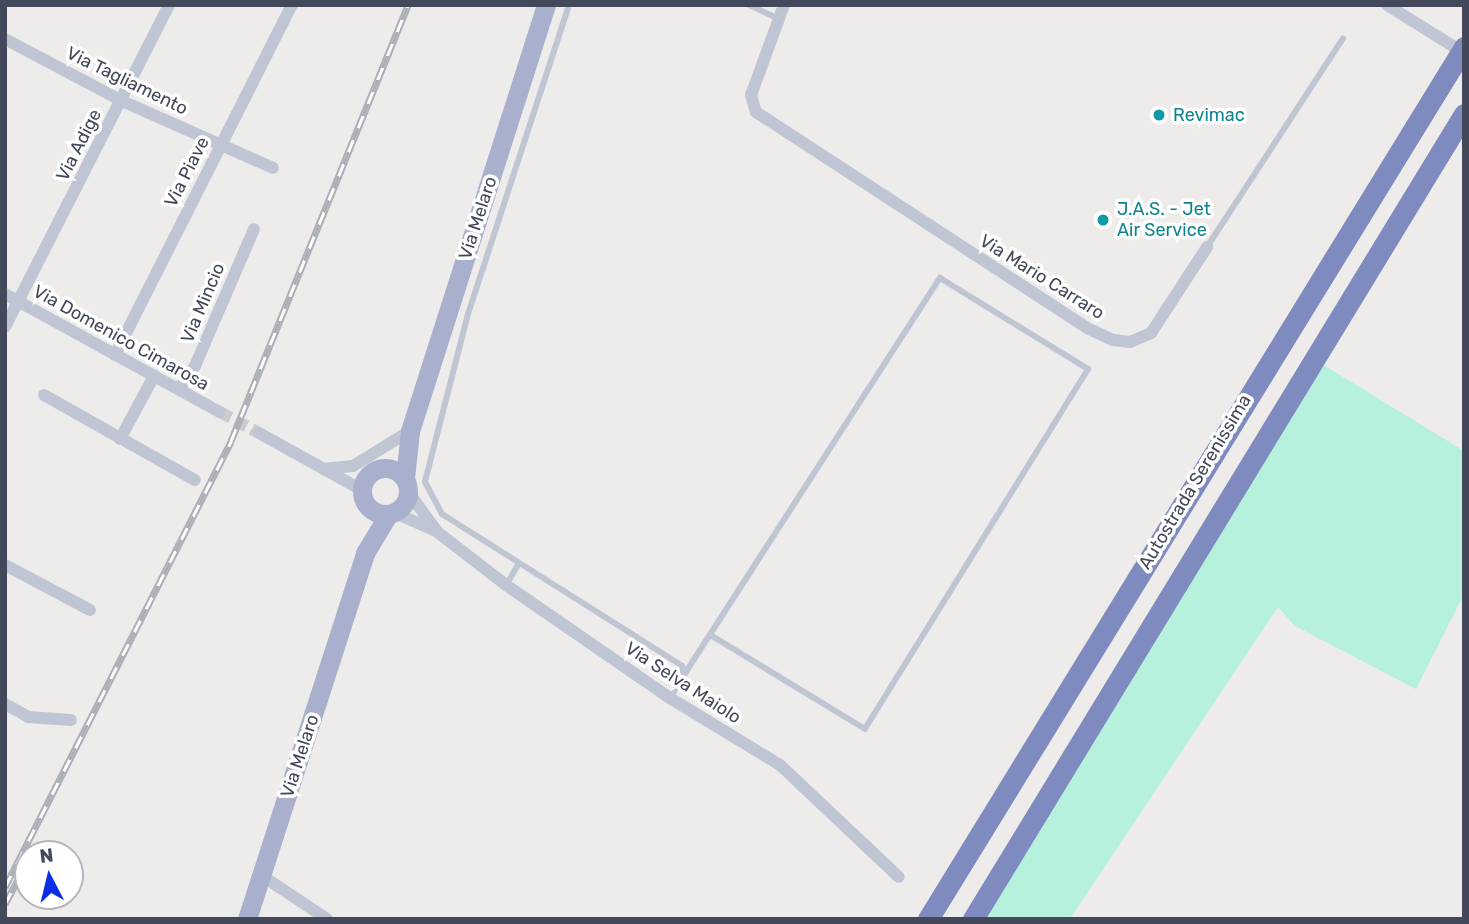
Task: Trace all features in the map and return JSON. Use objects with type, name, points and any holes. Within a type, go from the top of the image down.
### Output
[{"type":"highway","name":"Autostrada Serenissima","points":[[928,919],[1464,47]]},
{"type":"highway","points":[[973,919],[1464,114]]},
{"type":"main road","name":"Via Melaro","points":[[247,919],[365,553],[407,486],[410,431],[546,5]]},
{"type":"main road","name":"Via Melaro","points":[[365,553],[365,499],[373,471],[394,455],[410,431]]},
{"type":"main road","points":[[373,471],[387,468],[407,486]]},
{"type":"main road","points":[[365,499],[391,514]]},
{"type":"street","name":"Via Adige","points":[[5,327],[169,5]]},
{"type":"street","name":"Via Piave","points":[[115,355],[292,5]]},
{"type":"street","name":"Via Mario Carraro","points":[[784,5],[751,95],[756,112],[1087,328],[1113,340],[1130,342],[1151,333],[1207,247]]},
{"type":"street","points":[[1387,5],[1464,53]]},
{"type":"street","name":"Via Tagliamento","points":[[5,39],[122,101],[273,168]]},
{"type":"street","name":"Via Mincio","points":[[179,389],[195,366],[254,229]]},
{"type":"street","name":"Via Domenico Cimarosa","points":[[5,293],[220,412]]},
{"type":"street","points":[[120,439],[155,376]]},
{"type":"street","points":[[44,396],[195,480]]},
{"type":"street","points":[[316,468],[334,471],[353,466],[410,431]]},
{"type":"street","points":[[259,433],[365,499]]},
{"type":"street","name":"Via Selva Maiolo","points":[[407,486],[436,531]]},
{"type":"street","name":"Via Selva Maiolo","points":[[391,514],[436,531],[506,585],[670,698],[780,765],[900,877]]},
{"type":"street","points":[[5,565],[90,610]]},
{"type":"street","points":[[5,704],[28,717],[71,720]]},
{"type":"street","points":[[261,876],[327,919]]},
{"type":"lane","points":[[569,5],[468,314],[424,472],[428,495],[442,514],[518,565],[681,666],[680,681]]},
{"type":"lane","points":[[748,5],[779,19]]},
{"type":"lane","name":"Via Mario Carraro","points":[[1207,247],[1343,38]]},
{"type":"lane","points":[[670,698],[940,278],[1088,369],[865,729],[712,636]]},
{"type":"lane","points":[[506,585],[518,565]]},
{"type":"green space","points":[[1322,364],[1464,451],[1464,594],[1416,689],[1295,626],[1278,607],[1070,919],[983,919]]},
{"type":"tunnel","points":[[220,412],[259,433]]},
{"type":"railway","points":[[5,887],[231,441],[408,5]]},
{"type":"railway","points":[[5,904],[14,887]]},
{"type":"place","name":"Revimac","points":[[1159,115]]},
{"type":"place","name":"J.A.S. - Jet Air Service","points":[[1103,220]]}]
